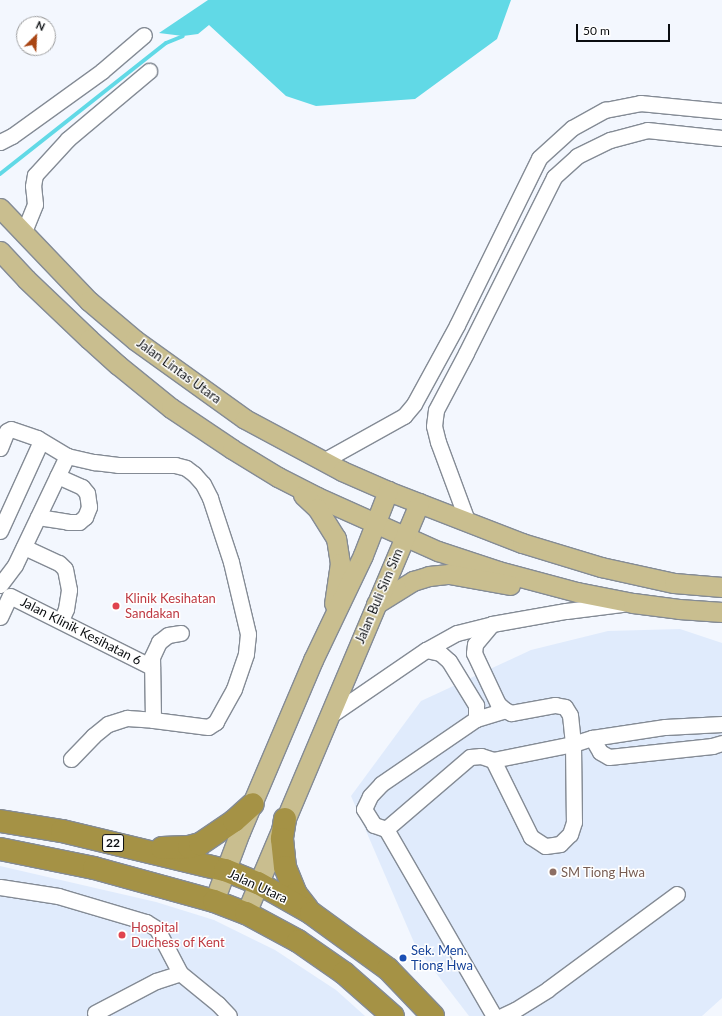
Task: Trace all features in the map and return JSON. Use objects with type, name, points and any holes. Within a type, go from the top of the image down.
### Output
[{"type":"highway","points":[[135,848],[175,848],[200,844],[234,821],[253,804]]},
{"type":"highway","points":[[285,819],[282,839],[285,867],[296,894],[311,913]]},
{"type":"highway","name":"Jalan Utara","points":[[0,820],[76,834],[135,848],[225,870],[258,883],[311,913],[388,969],[433,1016]]},
{"type":"highway","points":[[76,834],[91,859],[88,867]]},
{"type":"highway","name":"22","points":[[0,849],[88,867],[214,901],[246,913],[298,941],[344,973],[393,1016]]},
{"type":"main road","name":"Jalan Lintas Utara","points":[[0,208],[23,234],[89,301],[135,340],[245,419],[323,461],[388,491]]},
{"type":"main road","points":[[0,251],[26,279],[118,366],[171,408],[232,449],[298,490],[317,508],[336,538],[340,563],[331,623]]},
{"type":"main road","points":[[278,477],[404,537],[419,503]]},
{"type":"main road","points":[[214,901],[225,870],[331,623],[363,556],[388,491],[522,543],[601,567],[674,583],[722,587]]},
{"type":"main road","name":"Jalan Buli Sim Sim","points":[[246,913],[404,537],[474,564],[577,592],[633,603],[679,609],[722,612]]},
{"type":"main road","points":[[376,604],[413,581],[430,576],[449,574],[548,592],[577,592]]},
{"type":"street","points":[[0,142],[12,136],[96,76],[144,36]]},
{"type":"street","points":[[23,234],[35,204],[33,179],[35,175],[68,139],[149,71]]},
{"type":"street","points":[[323,461],[404,416],[414,404],[457,325],[539,158],[572,128],[606,110],[640,103],[722,111]]},
{"type":"street","points":[[468,523],[438,442],[434,426],[436,410],[554,177],[577,156],[610,140],[647,130],[722,138]]},
{"type":"street","points":[[0,448],[7,431],[12,429],[41,441],[67,456],[94,462],[118,465],[175,465],[186,468],[203,484],[210,498],[231,562],[246,624],[248,634],[246,654],[234,689],[220,716],[212,725],[208,727],[127,718],[113,722],[93,736],[71,759]]},
{"type":"street","points":[[0,530],[41,441]]},
{"type":"street","points":[[0,618],[5,590],[15,565],[67,456]]},
{"type":"street","points":[[38,517],[68,522],[79,522],[85,517],[89,507],[87,493],[82,487],[57,476]]},
{"type":"street","points":[[24,547],[59,563],[65,569],[69,590],[66,609],[61,620]]},
{"type":"street","name":"Jalan Klinik Kesihatan 6","points":[[5,590],[152,667]]},
{"type":"street","points":[[328,717],[426,650],[457,633],[492,624],[566,611],[633,603]]},
{"type":"street","points":[[492,624],[475,644],[474,653],[498,704],[511,713],[555,704],[565,707],[570,715],[573,744],[574,822],[570,834],[560,844],[545,846],[531,837],[493,760]]},
{"type":"street","points":[[153,720],[152,657],[159,642],[168,635],[181,633]]},
{"type":"street","points":[[426,650],[440,654],[449,660],[476,705],[476,719]]},
{"type":"street","points":[[494,1016],[386,829],[374,825],[364,809],[370,796],[382,784],[476,719],[505,710]]},
{"type":"street","points":[[386,829],[470,757],[481,756],[493,760],[573,744],[592,738],[665,727],[722,724]]},
{"type":"street","points":[[592,738],[600,752],[609,757],[712,746],[722,743]]},
{"type":"street","points":[[0,888],[58,896],[146,922],[157,929],[180,973],[218,1004],[229,1016]]},
{"type":"street","points":[[502,1016],[515,1010],[548,989],[677,894]]},
{"type":"street","points":[[95,1013],[156,981],[180,973]]},
{"type":"shaded area","name":"SM Tiong Hwa","points":[[680,629],[722,643],[722,998],[702,1016],[469,1016],[416,947],[351,796],[421,701],[531,650],[608,631]]},
{"type":"shaded area","name":"Hospital Duchess of Kent","points":[[0,866],[156,902],[214,920],[275,950],[336,990],[365,1016],[0,1016]]},
{"type":"water","points":[[208,0],[511,0],[497,39],[415,99],[316,106],[286,96],[209,25],[198,34],[183,36],[159,33]]},
{"type":"waterway","points":[[0,174],[166,43],[183,36]]},
{"type":"place","name":"Klinik Kesihatan Sandakan","points":[[116,606]]},
{"type":"place","name":"SM Tiong Hwa","points":[[553,872]]},
{"type":"place","name":"Hospital Duchess of Kent","points":[[122,935]]},
{"type":"place","name":"Sek. Men. Tiong Hwa","points":[[403,958]]}]
